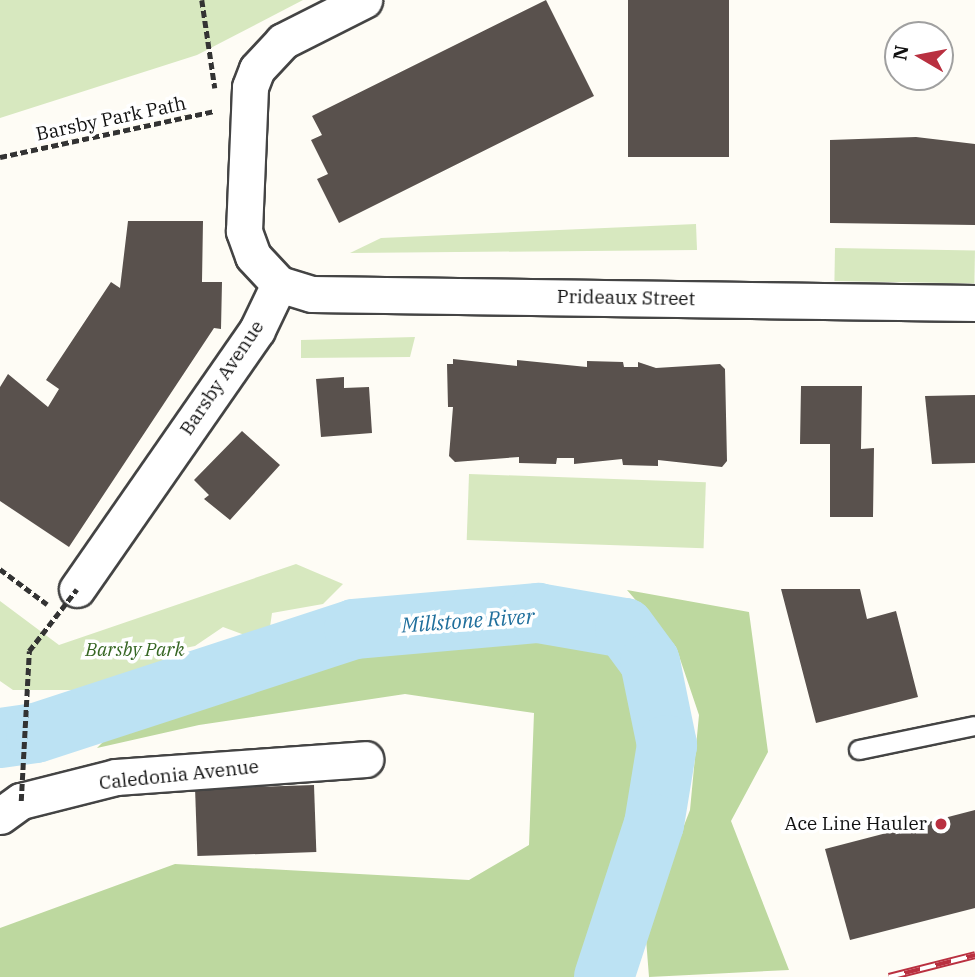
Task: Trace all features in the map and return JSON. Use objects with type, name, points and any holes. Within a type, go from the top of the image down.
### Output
[{"type":"street","points":[[279,284],[253,256],[244,231],[246,105],[257,69],[283,41],[364,0]]},
{"type":"street","name":"Prideaux Street","points":[[279,284],[312,294],[975,303]]},
{"type":"street","name":"Barsby Avenue","points":[[71,603],[257,330],[279,284]]},
{"type":"street","name":"Caledonia Avenue","points":[[10,808],[116,777],[365,759]]},
{"type":"lane","points":[[859,750],[975,726]]},
{"type":"path","points":[[202,0],[212,83],[222,100]]},
{"type":"path","name":"Barsby Park Path","points":[[0,157],[227,109]]},
{"type":"path","points":[[0,569],[71,603],[29,651],[10,808]]},
{"type":"green space","points":[[0,0],[303,0],[197,55],[0,118]]},
{"type":"green space","points":[[696,224],[697,250],[350,253],[381,238]]},
{"type":"green space","points":[[835,248],[975,250],[974,283],[834,281]]},
{"type":"green space","points":[[415,337],[410,357],[301,358],[301,340]]},
{"type":"green space","points":[[469,474],[706,482],[704,548],[467,540]]},
{"type":"green space","name":"Barsby Park","points":[[296,564],[343,584],[323,604],[272,613],[270,627],[250,637],[223,627],[195,646],[165,652],[163,672],[75,690],[13,690],[0,681],[0,601],[59,645]]},
{"type":"green space","points":[[627,590],[749,612],[768,752],[731,821],[789,970],[649,977],[645,926],[690,810],[699,715],[676,647]]},
{"type":"green space","points":[[503,632],[601,639],[641,693],[650,775],[584,977],[0,977],[0,928],[175,864],[469,880],[529,845],[534,713],[405,694],[199,725],[97,748],[114,731],[346,650]]},
{"type":"building","points":[[546,0],[594,96],[339,223],[317,179],[328,174],[311,140],[322,135],[312,116]]},
{"type":"building","points":[[628,0],[729,0],[729,157],[628,157]]},
{"type":"building","points":[[916,137],[975,144],[975,225],[830,223],[830,140]]},
{"type":"building","points":[[128,221],[203,221],[202,282],[222,282],[221,329],[214,328],[69,547],[0,501],[0,387],[8,374],[48,407],[59,389],[46,380],[111,282],[120,288]]},
{"type":"building","points":[[453,359],[517,366],[517,360],[587,367],[587,361],[623,362],[624,367],[638,367],[638,362],[656,368],[720,364],[725,369],[727,461],[722,467],[658,460],[658,466],[623,465],[622,459],[574,464],[574,458],[557,458],[556,464],[519,463],[519,457],[455,462],[449,456],[453,407],[448,407],[447,364],[453,364]]},
{"type":"building","points":[[344,377],[344,388],[369,387],[372,433],[321,437],[316,379]]},
{"type":"building","points":[[801,386],[862,386],[861,449],[874,448],[873,517],[830,517],[830,444],[800,444]]},
{"type":"building","points":[[975,395],[975,463],[932,464],[925,396]]},
{"type":"building","points":[[242,431],[280,465],[230,520],[204,499],[209,495],[194,480]]},
{"type":"building","points":[[781,589],[860,589],[867,619],[896,611],[918,697],[816,723]]},
{"type":"building","points":[[314,785],[316,852],[197,856],[195,789]]},
{"type":"building","points":[[975,810],[975,908],[850,940],[825,849]]},
{"type":"waterway","name":"Millstone River","points":[[0,738],[36,733],[354,629],[538,613],[625,628],[650,662],[667,745],[654,824],[604,977]]},
{"type":"railway","points":[[889,977],[975,955]]},
{"type":"place","name":"Ace Line Hauler","points":[[941,824]]}]
